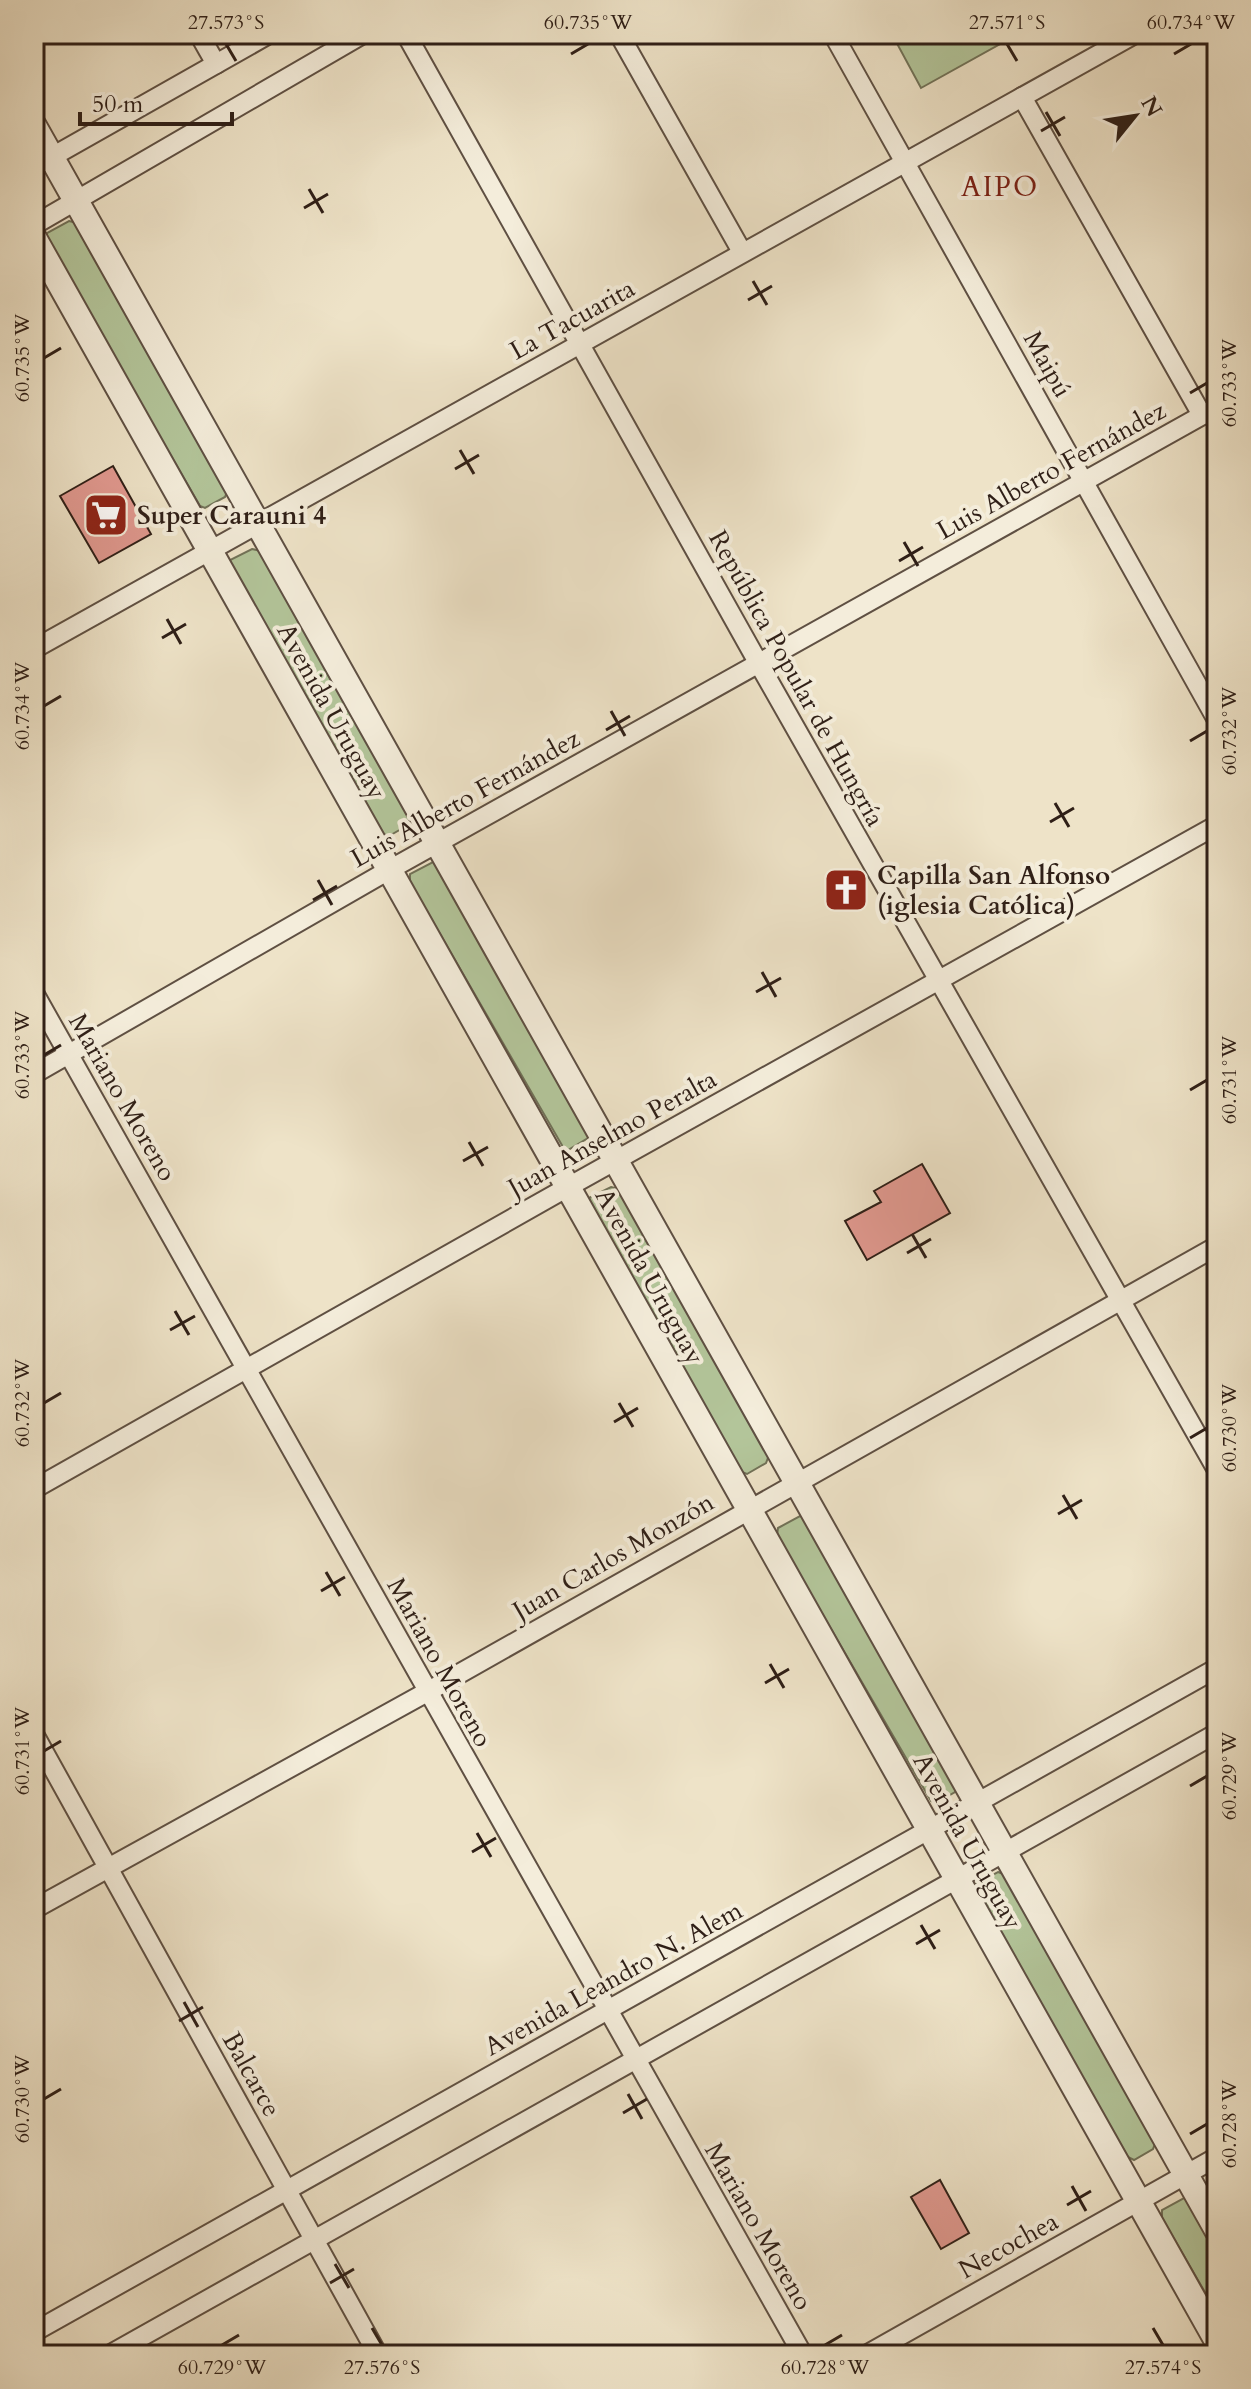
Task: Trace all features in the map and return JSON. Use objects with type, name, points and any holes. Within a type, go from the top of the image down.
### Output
[{"type":"street","points":[[199,34],[216,64]]},
{"type":"street","points":[[43,162],[269,34]]},
{"type":"street","points":[[34,225],[363,34]]},
{"type":"street","name":"República Popular de Hungría","points":[[406,34],[759,664],[1217,1470]]},
{"type":"street","points":[[619,34],[742,252]]},
{"type":"street","name":"Maipú","points":[[833,34],[1217,720]]},
{"type":"street","name":"La Tacuarita","points":[[34,649],[1135,34]]},
{"type":"street","points":[[1022,97],[1209,411]]},
{"type":"street","name":"Avenida Uruguay","points":[[34,126],[43,162],[76,201],[1217,2230]]},
{"type":"street","name":"Avenida Uruguay","points":[[34,238],[1217,2341]]},
{"type":"street","name":"Luis Alberto Fernández","points":[[34,1074],[389,870],[1209,411]]},
{"type":"street","name":"Juan Anselmo Peralta","points":[[34,1489],[1217,825]]},
{"type":"street","name":"Mariano Moreno","points":[[34,993],[803,2355]]},
{"type":"street","name":"Juan Carlos Monzón","points":[[34,1909],[427,1692],[1217,1246]]},
{"type":"street","name":"Avenida Leandro N. Alem","points":[[34,2332],[1217,1668]]},
{"type":"street","points":[[109,2355],[1217,1733]]},
{"type":"street","name":"Balcarce","points":[[34,1734],[378,2355]]},
{"type":"street","name":"Necochea","points":[[866,2355],[1217,2157]]},
{"type":"green space","points":[[902,34],[995,34],[1000,44],[921,88],[894,38]]},
{"type":"green space","points":[[69,221],[77,223],[228,489],[225,497],[205,508],[200,506],[47,241],[47,233]]},
{"type":"green space","points":[[252,549],[261,551],[411,817],[408,825],[389,836],[383,834],[230,569],[230,560]]},
{"type":"green space","points":[[433,862],[441,864],[591,1131],[588,1138],[568,1150],[563,1147],[410,882],[410,874]]},
{"type":"green space","points":[[611,1187],[619,1189],[769,1455],[766,1463],[747,1474],[742,1472],[588,1207],[589,1198]]},
{"type":"green space","points":[[800,1516],[808,1518],[958,1784],[955,1792],[936,1803],[931,1801],[777,1536],[778,1528]]},
{"type":"green space","points":[[998,1872],[1006,1875],[1156,2141],[1153,2149],[1134,2160],[1128,2157],[975,1892],[975,1884]]},
{"type":"green space","points":[[1184,2198],[1192,2201],[1217,2244],[1217,2313],[1162,2218],[1162,2210]]},
{"type":"building","name":"Super Carauni 4","points":[[113,466],[151,534],[99,563],[60,496]]},
{"type":"building","points":[[922,1164],[950,1213],[867,1260],[845,1221],[881,1202],[874,1191]]},
{"type":"building","points":[[940,2180],[969,2233],[941,2249],[911,2197]]},
{"type":"place","name":"Super Carauni 4","points":[[106,515]]},
{"type":"place","name":"Capilla San Alfonso (iglesia Católica)","points":[[846,890]]},
{"type":"district","name":"AIPO","points":[[1000,186]]}]
